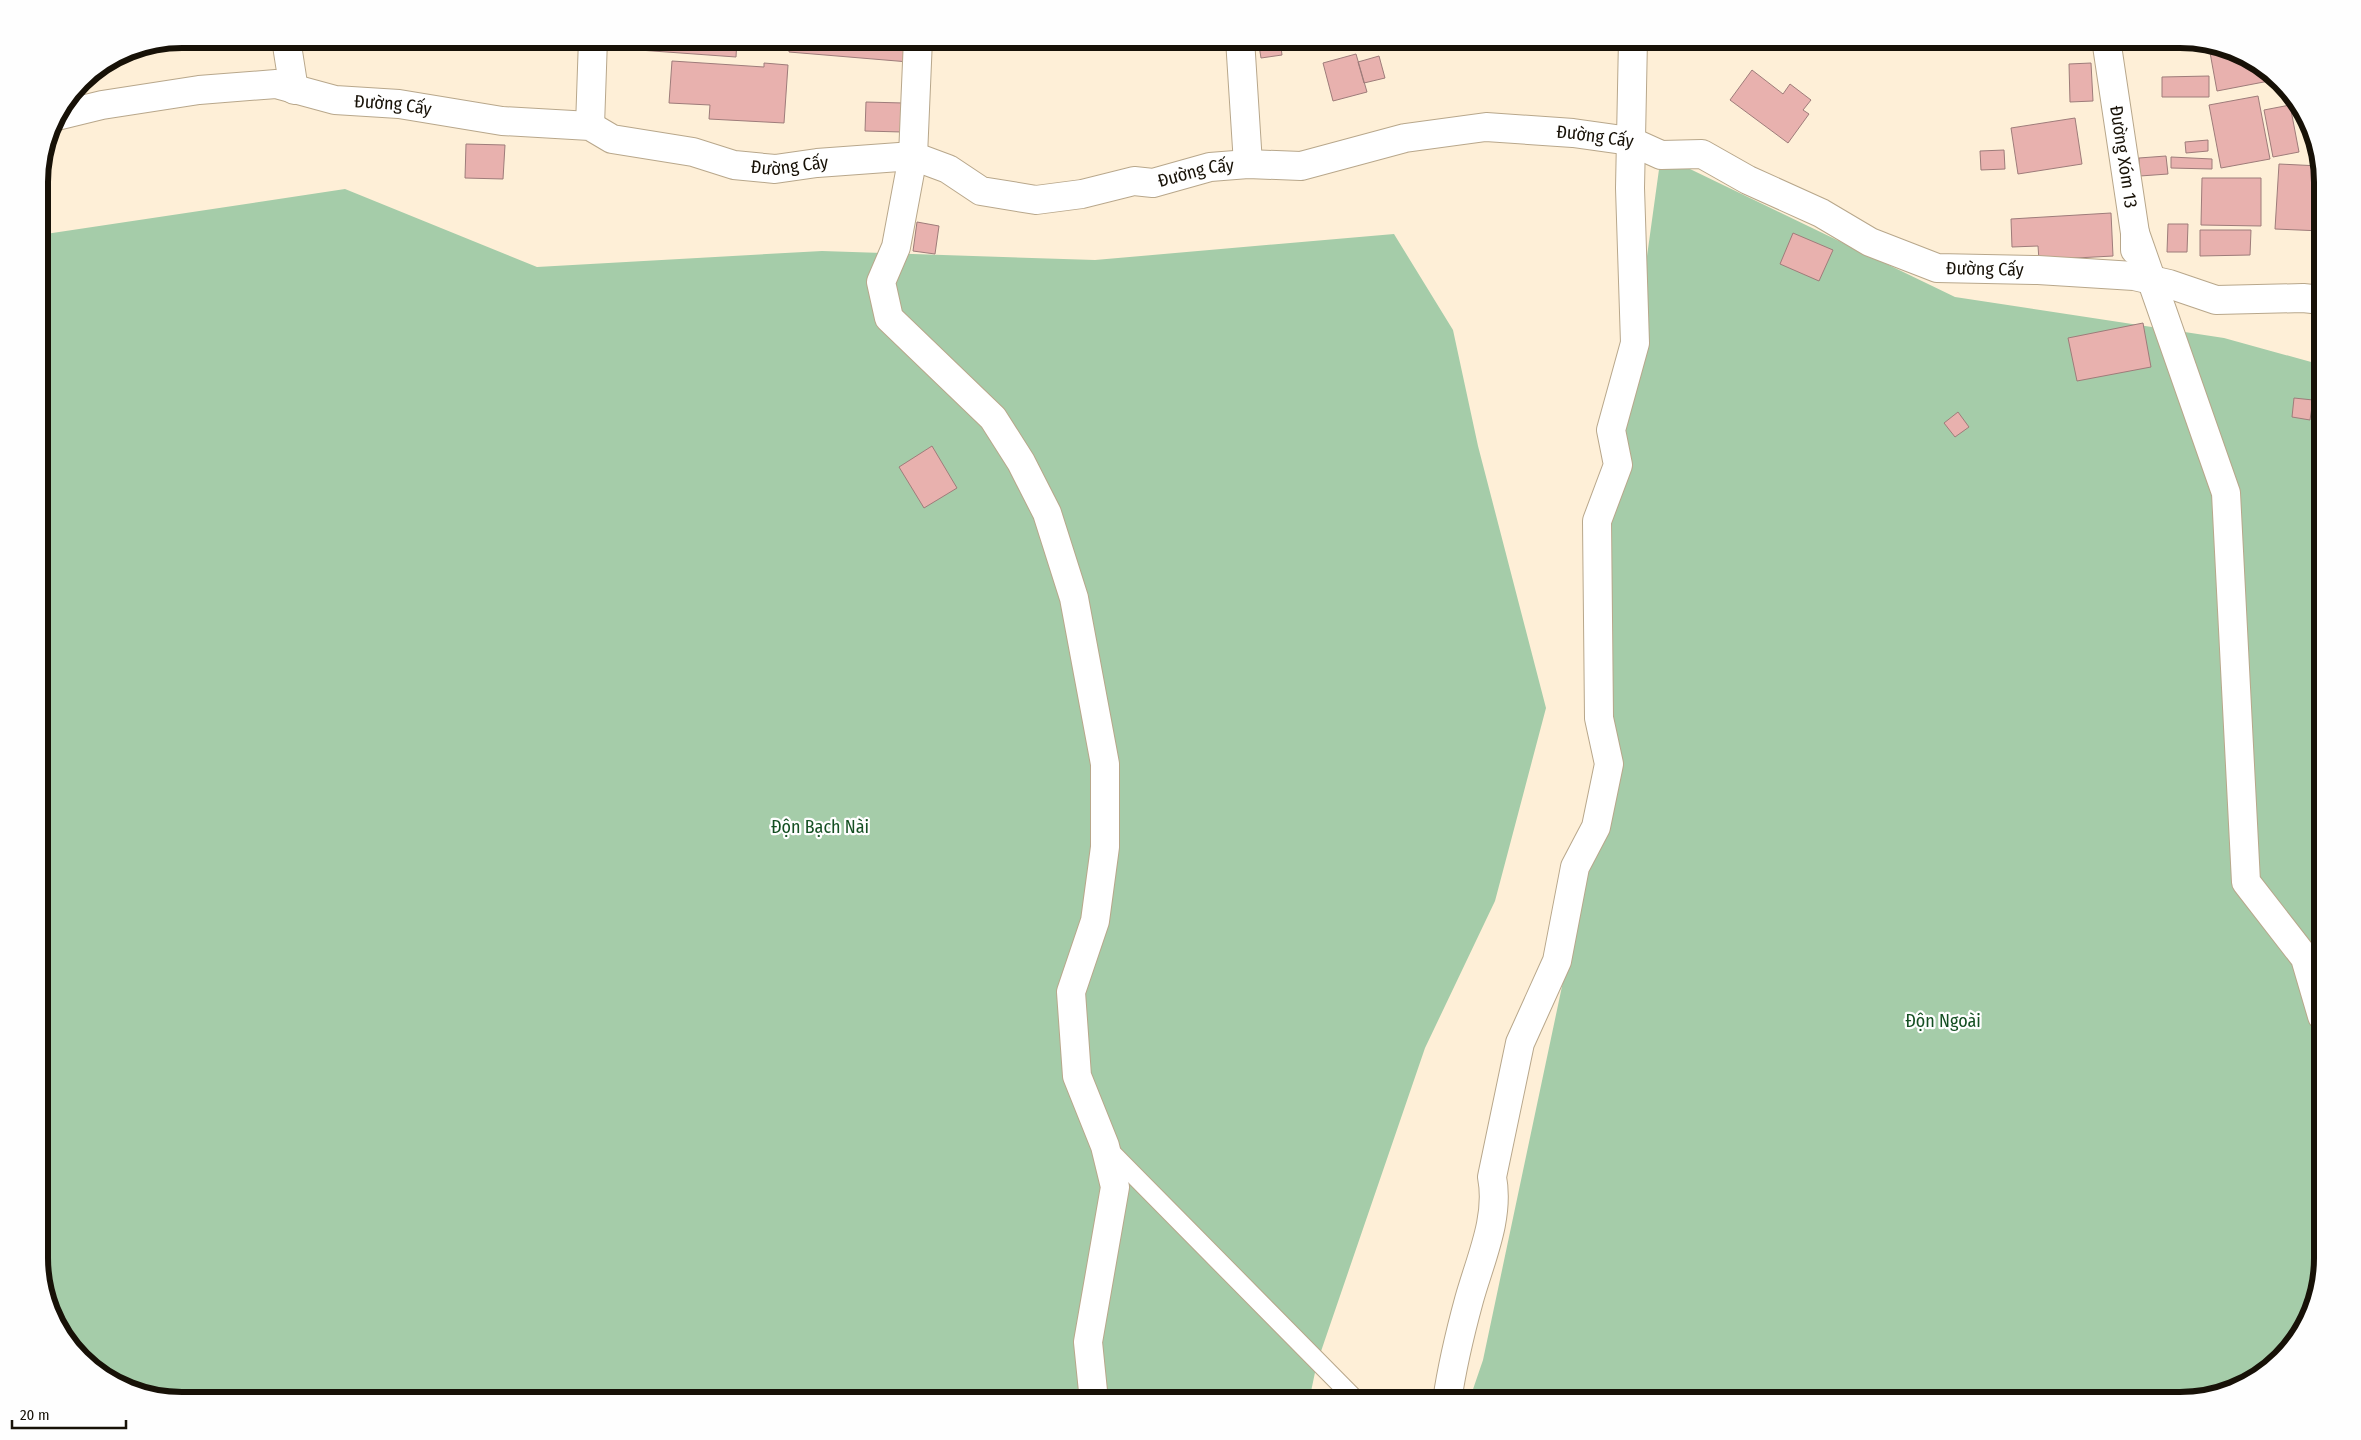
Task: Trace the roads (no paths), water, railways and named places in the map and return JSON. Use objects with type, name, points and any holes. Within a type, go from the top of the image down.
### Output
[{"type":"street","points":[[287,48],[294,90]]},
{"type":"street","points":[[590,126],[593,48]]},
{"type":"street","points":[[918,48],[913,156],[896,247],[881,282],[889,318],[993,418],[1020,462],[1047,513],[1074,598],[1106,764],[1105,847],[1094,921],[1071,992],[1077,1076],[1105,1146],[1115,1187],[1088,1342],[1093,1392]]},
{"type":"street","points":[[1241,48],[1248,164]]},
{"type":"street","points":[[1449,1392],[1455,1356],[1470,1298],[1485,1253],[1496,1195],[1492,1177],[1520,1043],[1557,961],[1575,867],[1596,827],[1609,764],[1599,718],[1597,520],[1618,465],[1611,430],[1635,343],[1630,188],[1633,48]]},
{"type":"street","name":"Đường Xóm 13","points":[[2107,48],[2135,232],[2134,276]]},
{"type":"street","name":"Đường Cấy","points":[[67,114],[102,105],[199,90],[276,84],[334,100],[399,104],[502,121],[590,126],[612,140],[693,152],[734,165],[776,169],[817,163],[913,156],[948,169],[981,190],[1036,200],[1082,194],[1134,181],[1153,183],[1210,167],[1248,164],[1301,166],[1405,138],[1486,128],[1573,133],[1630,141],[1662,155],[1702,154],[1748,180],[1821,213],[1870,242],[1936,268],[2038,270],[2134,276],[2169,284],[2216,300],[2313,299]]},
{"type":"street","points":[[2135,232],[2226,493],[2246,882],[2305,958],[2314,988]]},
{"type":"lane","points":[[1105,1146],[1348,1392]]},
{"type":"park label","name":"Độn Bạch Nài","points":[[820,827]]},
{"type":"park label","name":"Độn Ngoài","points":[[1943,1021]]}]
